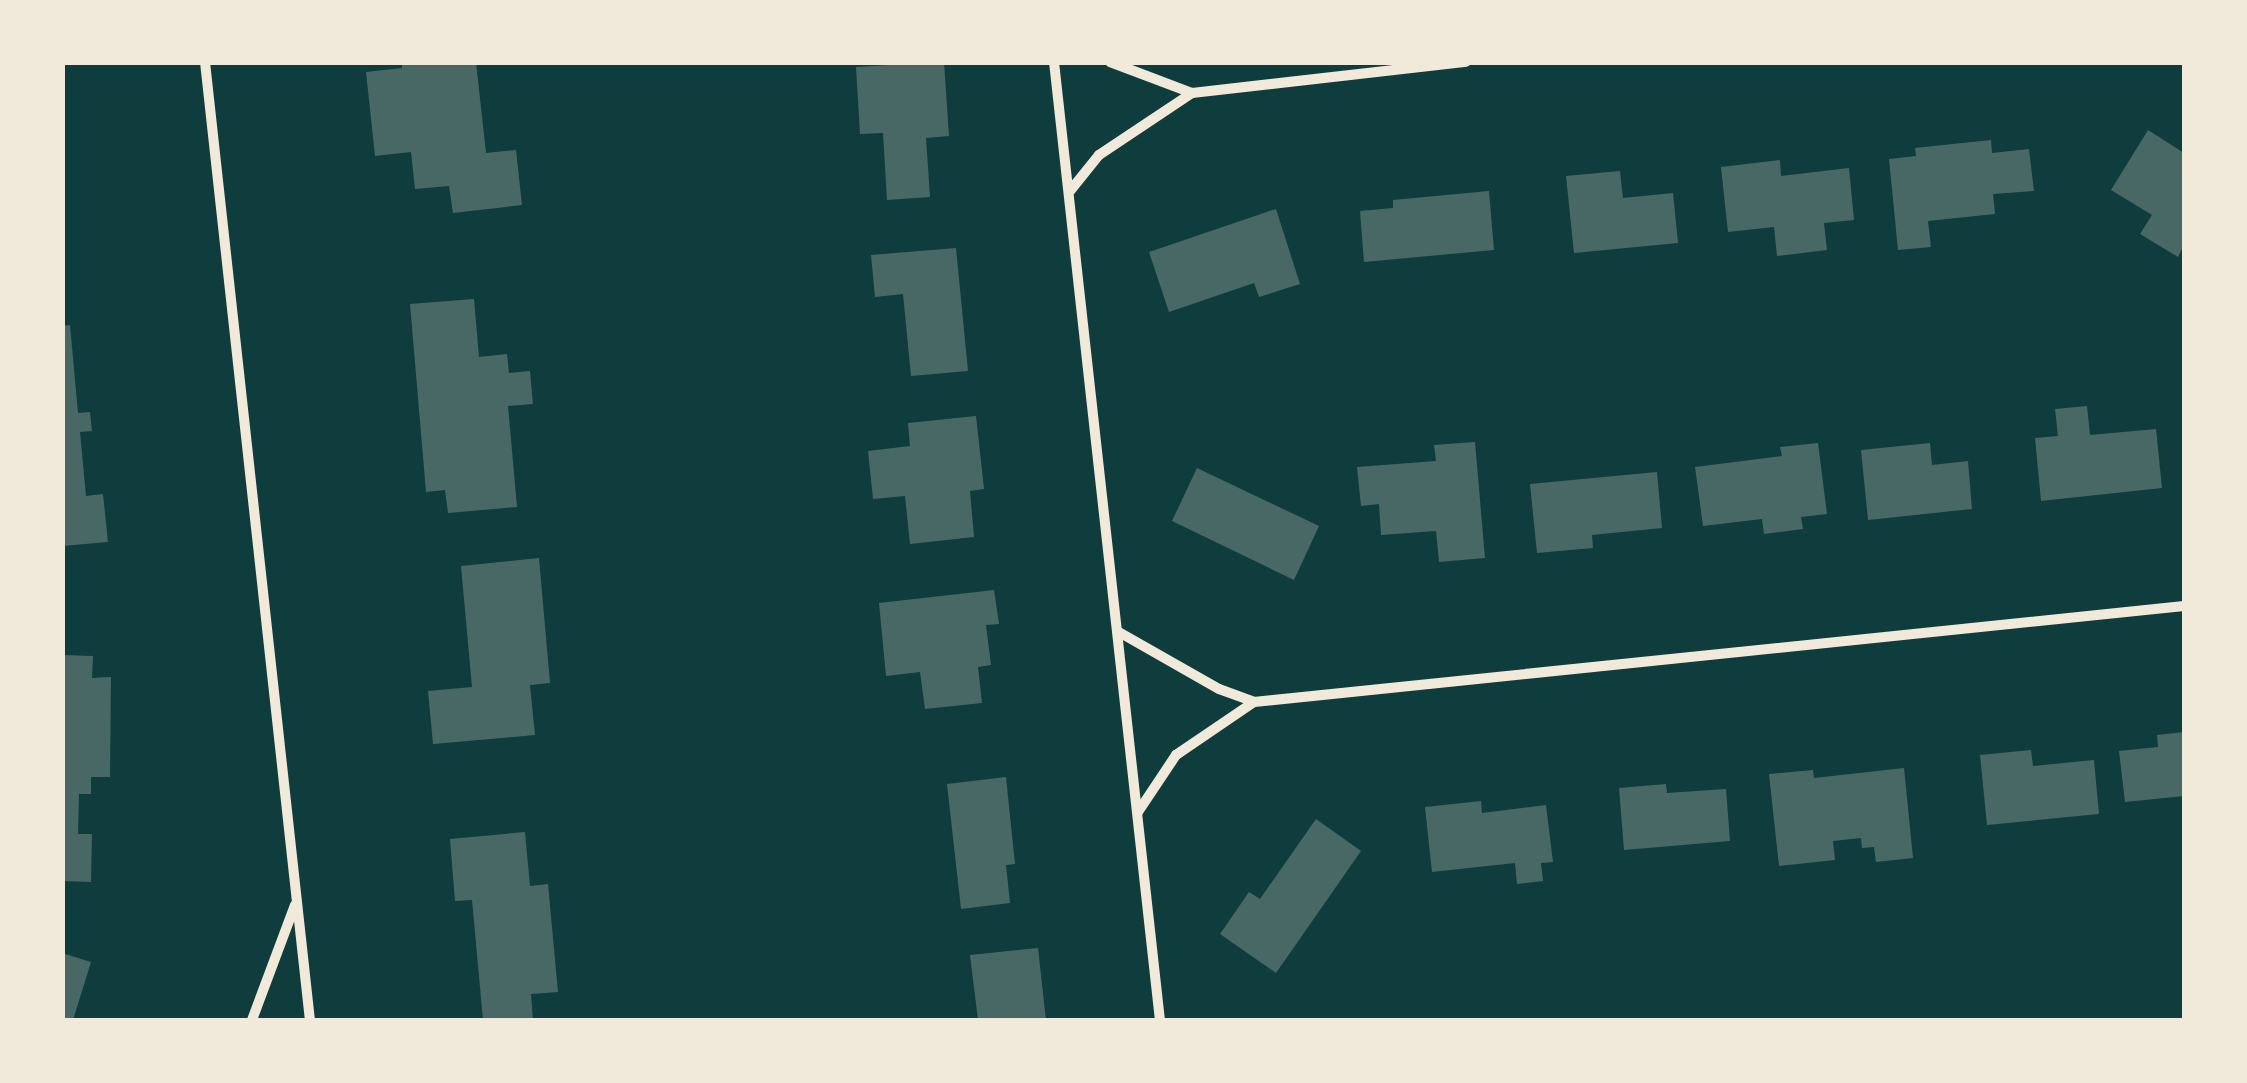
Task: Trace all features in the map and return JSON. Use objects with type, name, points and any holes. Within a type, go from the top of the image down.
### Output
[{"type":"street","points":[[205,62],[310,1020]]},
{"type":"street","points":[[1054,62],[1160,1020]]},
{"type":"street","points":[[1110,62],[1192,93],[1466,62]]},
{"type":"street","points":[[1070,192],[1099,156],[1192,93]]},
{"type":"street","points":[[1117,631],[1219,689],[1254,702],[2184,606]]},
{"type":"street","points":[[1138,813],[1176,755],[1254,702]]},
{"type":"street","points":[[252,1020],[295,904]]},
{"type":"building","points":[[402,62],[476,62],[486,153],[516,150],[522,205],[453,213],[449,186],[415,189],[411,152],[375,156],[366,72],[402,68]]},
{"type":"building","points":[[944,62],[949,136],[926,138],[930,197],[887,200],[883,133],[860,134],[856,67]]},
{"type":"building","points":[[2148,130],[2184,153],[2184,245],[2178,257],[2140,234],[2152,215],[2111,190]]},
{"type":"building","points":[[1991,140],[1992,153],[2029,149],[2034,191],[1993,194],[1995,214],[1928,221],[1931,247],[1898,250],[1889,159],[1916,156],[1915,148]]},
{"type":"building","points":[[1780,160],[1781,176],[1849,168],[1854,220],[1824,223],[1827,250],[1777,256],[1774,227],[1728,232],[1721,167]]},
{"type":"building","points":[[1620,171],[1623,198],[1673,193],[1678,243],[1574,253],[1566,176]]},
{"type":"building","points":[[1489,191],[1494,250],[1364,262],[1360,211],[1393,208],[1393,200]]},
{"type":"building","points":[[1276,209],[1300,284],[1259,297],[1254,283],[1169,312],[1149,252]]},
{"type":"building","points":[[956,248],[968,371],[911,376],[903,294],[875,297],[871,255]]},
{"type":"building","points":[[474,299],[479,357],[507,354],[509,373],[530,371],[533,404],[508,406],[517,507],[448,513],[445,490],[426,492],[410,304]]},
{"type":"building","points":[[70,325],[78,413],[90,412],[92,431],[80,432],[86,496],[103,494],[108,542],[62,546],[62,326]]},
{"type":"building","points":[[2087,406],[2090,435],[2156,429],[2162,488],[2041,501],[2035,438],[2058,436],[2055,409]]},
{"type":"building","points":[[976,416],[984,489],[970,491],[974,537],[910,544],[905,496],[873,499],[868,451],[910,446],[908,423]]},
{"type":"building","points":[[1475,442],[1485,558],[1439,562],[1436,531],[1381,535],[1379,504],[1361,506],[1357,467],[1436,461],[1434,445]]},
{"type":"building","points":[[1818,443],[1827,514],[1801,517],[1803,529],[1764,534],[1762,519],[1703,526],[1695,467],[1782,456],[1780,447]]},
{"type":"building","points":[[1930,443],[1932,465],[1968,461],[1972,509],[1868,520],[1861,450]]},
{"type":"building","points":[[1197,468],[1319,526],[1294,580],[1172,521]]},
{"type":"building","points":[[1657,472],[1662,528],[1592,535],[1593,548],[1537,553],[1530,484]]},
{"type":"building","points":[[539,558],[550,683],[530,685],[535,735],[433,744],[428,691],[472,687],[461,566]]},
{"type":"building","points":[[994,590],[999,624],[986,625],[991,665],[978,667],[982,703],[925,709],[920,672],[886,676],[879,603]]},
{"type":"building","points":[[62,655],[93,656],[92,678],[111,677],[110,777],[91,777],[91,794],[79,794],[78,834],[92,834],[91,882],[62,881]]},
{"type":"building","points":[[2184,732],[2184,796],[2125,802],[2119,751],[2158,747],[2157,735]]},
{"type":"building","points":[[2031,750],[2033,766],[2094,760],[2099,814],[1987,825],[1980,755]]},
{"type":"building","points":[[1904,768],[1913,858],[1876,862],[1874,847],[1862,848],[1861,838],[1833,841],[1835,860],[1779,866],[1769,774],[1813,770],[1814,778]]},
{"type":"building","points":[[1006,777],[1015,864],[1006,865],[1010,903],[961,909],[947,784]]},
{"type":"building","points":[[1666,784],[1667,793],[1726,789],[1730,841],[1624,850],[1619,788]]},
{"type":"building","points":[[1481,801],[1482,813],[1546,805],[1553,862],[1541,863],[1543,881],[1517,884],[1515,863],[1432,872],[1425,807]]},
{"type":"building","points":[[1316,819],[1361,851],[1276,973],[1220,934],[1249,892],[1260,899]]},
{"type":"building","points":[[525,832],[530,886],[548,884],[558,992],[531,994],[533,1020],[483,1020],[472,900],[455,901],[450,839]]},
{"type":"building","points":[[1038,948],[1046,1020],[978,1020],[970,955]]},
{"type":"building","points":[[62,953],[91,962],[73,1020],[62,1020]]}]
